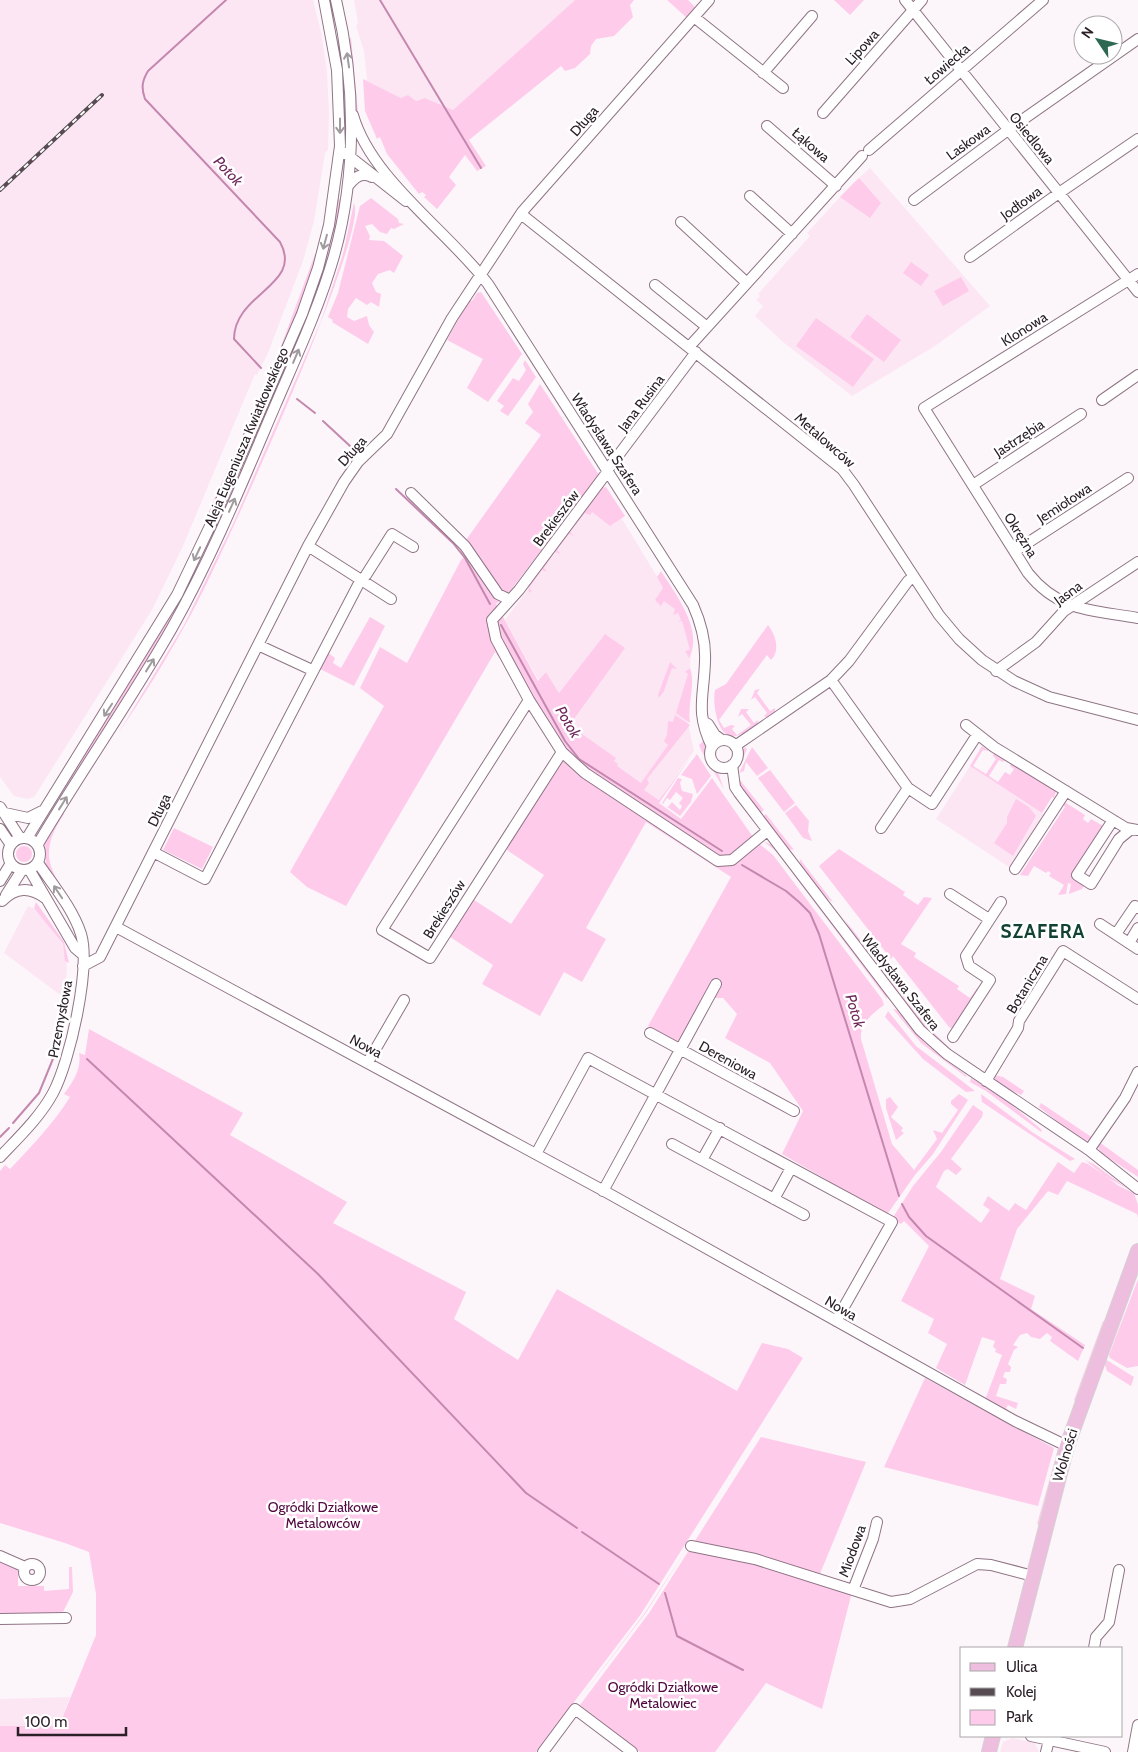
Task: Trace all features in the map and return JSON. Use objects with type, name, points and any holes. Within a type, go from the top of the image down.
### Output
[{"type":"main road","name":"Wolności","points":[[1015,1647],[1067,1446],[1138,1251]]},
{"type":"main road","points":[[989,1752],[993,1737]]},
{"type":"street","name":"Aleja Eugeniusza Kwiatkowskiego","points":[[324,0],[332,37],[345,146]]},
{"type":"street","name":"Aleja Eugeniusza Kwiatkowskiego","points":[[24,838],[48,805],[177,595],[210,526],[302,314],[318,268],[335,195],[351,109],[344,34],[336,0]]},
{"type":"street","name":"Długa","points":[[83,966],[100,957],[308,546],[344,482],[358,462],[387,434],[443,333],[521,214],[709,0]]},
{"type":"street","name":"Osiedlowa","points":[[906,0],[1138,292]]},
{"type":"street","name":"Lipowa","points":[[823,113],[922,0]]},
{"type":"street","name":"Łowiecka","points":[[836,186],[866,153],[1043,0]]},
{"type":"street","points":[[763,73],[812,16]]},
{"type":"street","points":[[694,17],[783,88]]},
{"type":"street","points":[[332,37],[344,34]]},
{"type":"street","name":"Laskowa","points":[[914,200],[1008,130],[1138,39]]},
{"type":"street","name":"Władysława Szafera","points":[[351,109],[356,124],[373,156]]},
{"type":"street","name":"Łąkowa","points":[[767,126],[836,186]]},
{"type":"street","name":"Jodłowa","points":[[970,257],[1138,139]]},
{"type":"street","name":"Władysława Szafera","points":[[345,146],[365,149],[373,156],[418,208],[447,236],[481,274],[683,589],[699,618],[705,653],[701,701],[704,722],[702,727],[712,747]]},
{"type":"street","name":"Władysława Szafera","points":[[345,146],[349,156],[377,180],[418,208]]},
{"type":"street","name":"Aleja Eugeniusza Kwiatkowskiego","points":[[38,844],[171,629],[220,532],[312,318],[333,257],[348,186],[349,156]]},
{"type":"street","points":[[348,186],[357,176],[363,174],[377,180]]},
{"type":"street","points":[[693,350],[707,327],[836,186]]},
{"type":"street","points":[[750,196],[792,234]]},
{"type":"street","name":"Metalowców","points":[[521,214],[842,469],[959,639],[996,670],[1049,698],[1138,720]]},
{"type":"street","points":[[681,222],[747,283]]},
{"type":"street","name":"Klonowa","points":[[924,408],[1138,274]]},
{"type":"street","points":[[655,285],[707,327]]},
{"type":"street","name":"Jana Rusina","points":[[608,470],[693,350]]},
{"type":"street","points":[[1102,400],[1138,375]]},
{"type":"street","name":"Okrężna","points":[[924,408],[1028,573],[1042,588],[1059,601],[1073,606],[1138,618]]},
{"type":"street","name":"Jastrzębia","points":[[973,485],[1081,414]]},
{"type":"street","name":"Brekieszów","points":[[562,752],[430,958],[382,930],[529,700],[493,630],[492,620],[508,602],[608,470]]},
{"type":"street","name":"Jemiołowa","points":[[1015,551],[1128,478]]},
{"type":"street","points":[[411,493],[465,546],[498,594],[508,602]]},
{"type":"street","points":[[210,526],[220,532]]},
{"type":"street","points":[[153,852],[205,879],[312,670],[362,579],[392,534],[413,547]]},
{"type":"street","points":[[308,546],[391,599]]},
{"type":"street","name":"Jasna","points":[[996,670],[1036,642],[1051,628],[1058,618],[1073,606],[1138,562]]},
{"type":"street","points":[[735,746],[831,680],[849,661],[908,581],[914,576]]},
{"type":"street","points":[[258,645],[312,670]]},
{"type":"street","points":[[831,680],[908,788],[932,804],[977,735]]},
{"type":"street","points":[[529,700],[562,752],[585,773],[718,861],[732,860],[767,831]]},
{"type":"street","points":[[704,722],[708,724],[715,735],[735,746],[737,758],[732,765],[720,767],[711,759],[712,747],[722,740]]},
{"type":"street","points":[[966,725],[977,735],[1066,791],[1113,820],[1134,830]]},
{"type":"street","name":"Władysława Szafera","points":[[732,765],[735,787]]},
{"type":"street","name":"Władysława Szafera","points":[[720,767],[920,1030],[942,1050],[1089,1150],[1138,1189]]},
{"type":"street","points":[[882,828],[908,788]]},
{"type":"street","points":[[1015,869],[1066,791]]},
{"type":"street","points":[[2,810],[28,818],[35,816],[48,805]]},
{"type":"street","points":[[1,902],[25,870],[38,863],[41,854],[38,844],[24,838],[2,810]]},
{"type":"street","points":[[1113,820],[1077,875],[1091,884],[1119,839],[1134,830]]},
{"type":"street","points":[[0,829],[11,844]]},
{"type":"street","points":[[24,838],[11,844],[8,854],[11,863],[25,870]]},
{"type":"street","points":[[0,881],[11,863]]},
{"type":"street","name":"Przemysłowa","points":[[0,1157],[40,1113],[58,1084],[72,1038],[83,966],[83,946],[76,923],[38,863]]},
{"type":"street","name":"Przemysłowa","points":[[25,870],[68,932],[75,948],[82,954]]},
{"type":"street","points":[[1,902],[9,894],[24,890],[38,892],[46,898]]},
{"type":"street","points":[[950,894],[989,919]]},
{"type":"street","points":[[953,1037],[990,980],[969,966],[966,956],[1001,902]]},
{"type":"street","points":[[1116,934],[1135,906],[1138,908]]},
{"type":"street","points":[[1100,924],[1134,946],[1138,928]]},
{"type":"street","name":"Nowa","points":[[116,927],[536,1154],[1033,1431],[1067,1446]]},
{"type":"street","points":[[82,954],[103,950]]},
{"type":"street","name":"Botaniczna","points":[[986,1081],[1018,1028],[1019,1021],[1063,951],[1138,999]]},
{"type":"street","points":[[603,1191],[716,984]]},
{"type":"street","points":[[368,1062],[404,1000]]},
{"type":"street","name":"Dereniowa","points":[[650,1033],[794,1111]]},
{"type":"street","points":[[536,1154],[588,1058],[892,1222],[836,1321]]},
{"type":"street","points":[[1089,1150],[1125,1098],[1138,1072]]},
{"type":"street","points":[[702,1160],[720,1128]]},
{"type":"street","points":[[672,1144],[804,1215]]},
{"type":"street","name":"Władysława Szafera","points":[[1112,1167],[1138,1181]]},
{"type":"street","points":[[774,1199],[791,1168]]},
{"type":"street","name":"Miodowa","points":[[853,1590],[873,1540],[877,1522]]},
{"type":"street","points":[[691,1546],[755,1559],[884,1601],[901,1602],[977,1564],[990,1565],[1032,1576]]},
{"type":"street","points":[[0,1556],[25,1567]]},
{"type":"street","points":[[1094,1647],[1096,1637],[1109,1622],[1119,1570]]},
{"type":"street","points":[[0,1619],[66,1618]]},
{"type":"street","points":[[543,1752],[575,1709],[632,1752]]},
{"type":"street","points":[[1133,1752],[1138,1725]]},
{"type":"street","points":[[1036,1737],[1049,1740],[1080,1741],[1105,1752]]},
{"type":"street","points":[[1046,1752],[1049,1740]]},
{"type":"shaded area","points":[[0,0],[313,0],[321,32],[327,72],[329,113],[328,150],[325,153],[314,221],[303,261],[268,353],[257,375],[255,374],[183,546],[152,610],[36,794],[34,797],[27,799],[14,796],[0,777]]},
{"type":"shaded area","points":[[354,0],[575,0],[453,110],[425,98],[416,101],[401,98],[367,81],[364,51],[356,26],[358,23]]},
{"type":"shaded area","points":[[870,168],[990,306],[935,346],[852,396],[783,342],[755,316],[763,306],[756,300],[760,296],[758,294],[810,236],[807,233],[851,185]]},
{"type":"shaded area","points":[[605,491],[675,606],[683,621],[691,651],[687,719],[694,751],[659,800],[640,788],[570,727],[605,634],[559,693],[546,672],[539,681],[505,620],[586,511]]},
{"type":"shaded area","points":[[970,766],[1044,814],[1009,867],[936,819]]},
{"type":"shaded area","points":[[28,906],[38,911],[62,944],[66,953],[67,971],[63,997],[4,953]]},
{"type":"shaded area","points":[[70,1697],[59,1726],[0,1726],[0,1699]]},
{"type":"shaded area","points":[[1012,1738],[1035,1743],[1039,1752],[1000,1752],[1003,1742]]},
{"type":"green space","points":[[575,0],[634,0],[630,5],[633,17],[614,36],[596,39],[591,46],[590,54],[575,68],[565,71],[561,66],[469,140],[486,166],[477,171],[465,155],[449,177],[456,185],[437,209],[424,197],[426,195],[422,192],[419,194],[387,154],[380,137],[377,139],[365,111],[363,79],[401,98],[408,95],[416,101],[425,98],[453,110]]},
{"type":"green space","points":[[667,0],[688,0],[696,8],[687,18]]},
{"type":"green space","points":[[834,0],[864,0],[850,15]]},
{"type":"green space","points":[[351,37],[359,123],[355,110],[349,41]]},
{"type":"green space","points":[[859,178],[881,203],[870,218],[840,197]]},
{"type":"green space","points":[[371,198],[398,219],[399,223],[404,224],[394,229],[391,228],[387,234],[380,232],[372,224],[365,226],[370,236],[369,240],[384,241],[403,256],[394,273],[390,270],[378,274],[372,283],[376,292],[381,294],[379,307],[371,302],[367,305],[356,298],[348,309],[347,317],[354,321],[367,316],[369,325],[374,332],[368,344],[332,322],[333,320],[328,317],[338,293],[360,206]]},
{"type":"green space","points":[[338,199],[342,200],[334,234],[314,299],[235,491],[219,520],[335,218]]},
{"type":"green space","points":[[350,201],[345,238],[323,308],[220,547],[176,633],[104,749],[152,670],[283,399]]},
{"type":"green space","points":[[354,203],[353,227],[340,271],[318,330],[262,463],[198,601],[160,669],[118,734],[184,625],[233,524],[321,321],[343,254]]},
{"type":"green space","points":[[315,254],[317,257],[303,299],[283,348],[280,349]]},
{"type":"green space","points":[[911,262],[929,275],[921,286],[903,273]]},
{"type":"green space","points":[[961,277],[969,291],[943,306],[934,291]]},
{"type":"green space","points":[[481,292],[522,354],[488,402],[467,388],[483,359],[447,340],[469,300],[472,301],[477,293]]},
{"type":"green space","points":[[867,314],[901,340],[884,362],[850,337]]},
{"type":"green space","points":[[816,318],[874,359],[853,387],[796,346]]},
{"type":"green space","points":[[525,360],[536,377],[508,416],[500,411],[504,406],[497,401],[513,378],[519,381],[526,370],[523,364]]},
{"type":"green space","points":[[540,384],[599,475],[510,591],[496,604],[538,681],[546,672],[559,693],[605,634],[625,648],[574,719],[572,727],[616,758],[614,761],[618,764],[617,766],[641,783],[668,745],[664,741],[667,735],[668,721],[673,722],[675,715],[690,725],[647,779],[649,783],[644,790],[659,800],[691,757],[659,803],[681,819],[712,778],[753,837],[734,853],[732,852],[739,860],[757,842],[773,855],[882,999],[884,1005],[871,1015],[864,1024],[861,1039],[892,1144],[914,1170],[937,1139],[933,1130],[942,1133],[958,1110],[951,1104],[951,1101],[959,1094],[968,1100],[933,1154],[915,1175],[886,1216],[826,1183],[827,1180],[782,1154],[803,1111],[770,1063],[725,1038],[737,1014],[723,998],[715,998],[708,994],[678,1042],[648,1026],[731,877],[646,822],[586,928],[606,939],[582,982],[564,972],[540,1016],[482,984],[493,965],[447,935],[471,898],[511,924],[544,875],[504,848],[559,758],[534,706],[495,652],[346,906],[307,887],[290,872],[384,706],[360,688],[380,647],[407,663],[461,560],[472,548],[466,540],[541,435],[525,423],[533,412],[528,404]]},
{"type":"green space","points":[[258,400],[212,511],[207,516]]},
{"type":"green space","points":[[606,487],[625,516],[610,526],[592,512],[590,515],[585,513],[570,532],[574,536],[569,534],[557,550],[561,554],[555,552],[544,568],[547,572],[542,570],[529,588],[532,591],[529,593],[528,582],[600,488]]},
{"type":"green space","points":[[209,543],[210,545],[176,611],[139,674],[61,799],[57,797],[159,635],[206,544]]},
{"type":"green space","points":[[661,571],[691,624],[693,647],[689,658],[685,651],[690,650],[682,621],[677,622],[681,620],[678,613],[673,615],[675,609],[664,601],[661,606],[655,600],[663,588],[657,577]]},
{"type":"green space","points":[[370,617],[385,626],[354,686],[320,669],[319,667],[327,652],[335,658],[333,663],[341,668]]},
{"type":"green space","points":[[768,625],[776,642],[774,656],[771,660],[767,655],[719,720],[724,728],[731,725],[735,726],[732,729],[737,735],[727,735],[718,722],[714,696],[715,690],[726,684]]},
{"type":"green space","points":[[670,662],[677,669],[672,668],[664,691],[659,698],[658,695]]},
{"type":"green space","points":[[690,668],[692,681],[690,723],[676,713],[688,674],[685,672]]},
{"type":"green space","points":[[760,689],[757,693],[770,711],[775,708],[775,714],[767,718],[764,716],[767,713],[755,697],[751,700],[755,690]]},
{"type":"green space","points":[[741,709],[749,709],[746,712],[754,723],[758,720],[757,726],[743,735],[737,735],[751,725],[742,714],[738,717]]},
{"type":"green space","points":[[706,739],[707,759],[717,770],[724,789],[699,745]]},
{"type":"green space","points":[[982,746],[989,751],[983,750],[973,766],[986,774],[996,759],[993,756],[994,753],[1005,760],[1003,762],[999,760],[989,776],[998,782],[1005,772],[1010,775],[1014,769],[1010,766],[1011,763],[1056,791],[1054,798],[1052,797],[1042,813],[970,766]]},
{"type":"green space","points":[[745,747],[747,749],[736,774],[739,756]]},
{"type":"green space","points":[[752,747],[768,768],[757,776],[746,762],[744,771],[739,773]]},
{"type":"green space","points":[[697,754],[711,776],[697,794],[692,779],[681,775]]},
{"type":"green space","points":[[770,770],[795,803],[784,812],[758,778]]},
{"type":"green space","points":[[737,776],[764,810],[760,813],[743,790]]},
{"type":"green space","points":[[678,778],[682,779],[680,783],[682,791],[693,794],[691,802],[680,816],[665,805],[668,807],[672,802],[680,810],[682,806],[679,803],[683,798],[676,792],[670,800],[667,798],[662,803]]},
{"type":"green space","points":[[1016,799],[1029,807],[1036,816],[1013,856],[994,843],[1007,823],[1007,817]]},
{"type":"green space","points":[[1063,801],[1085,815],[1083,819],[1088,823],[1091,819],[1105,827],[1074,875],[1086,883],[1082,889],[1069,894],[1071,884],[1068,883],[1066,894],[1058,895],[1064,885],[1049,876],[1051,873],[1048,871],[1046,873],[1034,866],[1028,876],[1020,875],[1065,807],[1062,804]]},
{"type":"green space","points":[[796,805],[809,821],[808,831],[812,841],[803,838],[785,813]]},
{"type":"green space","points":[[63,811],[64,814],[51,840],[49,854],[52,869],[63,890],[46,868],[45,842]]},
{"type":"green space","points":[[766,814],[794,850],[788,849],[762,817]]},
{"type":"green space","points":[[174,828],[213,847],[202,869],[163,850]]},
{"type":"green space","points":[[763,841],[774,846],[887,995],[887,999],[777,852]]},
{"type":"green space","points":[[21,846],[27,846],[32,851],[30,860],[21,862],[16,857],[16,851]]},
{"type":"green space","points":[[839,849],[905,892],[903,895],[918,905],[924,897],[932,898],[901,944],[916,953],[914,957],[959,986],[957,989],[970,998],[977,988],[980,990],[954,1029],[949,1027],[893,956],[891,959],[819,866]]},
{"type":"green space","points":[[800,859],[833,902],[812,884],[800,864]]},
{"type":"green space","points":[[36,902],[64,942],[69,963],[65,961],[63,944],[34,908]]},
{"type":"green space","points":[[845,920],[929,1028],[961,1059],[927,1032],[857,942]]},
{"type":"green space","points":[[893,1009],[898,1010],[925,1043],[967,1076],[921,1043]]},
{"type":"green space","points":[[888,1011],[916,1046],[975,1091],[966,1092],[923,1059],[885,1017]]},
{"type":"green space","name":"Ogródki Działkowe Metalowców","points":[[89,1029],[243,1113],[230,1135],[347,1202],[333,1223],[466,1292],[454,1319],[518,1360],[557,1289],[737,1391],[762,1343],[788,1349],[803,1358],[641,1614],[536,1752],[0,1752],[0,1726],[59,1726],[96,1635],[96,1594],[89,1552],[0,1523],[0,1171],[5,1165],[10,1169],[49,1126],[70,1097],[64,1094],[78,1069],[79,1053],[85,1055]]},
{"type":"green space","points":[[994,1075],[1003,1077],[1024,1091],[1021,1095],[1004,1088],[998,1083]]},
{"type":"green space","points":[[971,1078],[1005,1099],[1042,1130],[1041,1132],[986,1091],[970,1082]]},
{"type":"green space","points":[[981,1094],[1032,1132],[1075,1159],[1070,1161],[982,1102]]},
{"type":"green space","points":[[890,1097],[898,1107],[891,1117],[903,1128],[901,1131],[904,1133],[896,1140],[886,1108],[886,1099]]},
{"type":"green space","points":[[1041,1103],[1093,1138],[1086,1141],[1073,1134],[1039,1107]]},
{"type":"green space","points":[[973,1105],[983,1112],[982,1117],[951,1159],[962,1169],[956,1175],[948,1169],[944,1171],[936,1187],[981,1223],[990,1210],[983,1205],[988,1196],[1009,1211],[1015,1203],[1026,1210],[1058,1162],[1074,1173],[1082,1162],[1088,1164],[1119,1186],[1134,1193],[1138,1205],[1138,1218],[1137,1214],[1067,1181],[1058,1195],[1048,1191],[1017,1229],[1000,1279],[1035,1296],[1031,1309],[1085,1345],[1078,1361],[1050,1341],[1052,1337],[1047,1333],[1040,1339],[1031,1337],[1027,1333],[1020,1335],[1013,1345],[1018,1347],[1014,1350],[1008,1364],[1011,1367],[1010,1372],[1005,1372],[1003,1377],[1007,1379],[1006,1384],[1000,1384],[996,1396],[1018,1403],[1016,1409],[1008,1405],[1006,1408],[1012,1414],[985,1400],[1002,1355],[995,1352],[996,1349],[993,1347],[995,1341],[982,1337],[965,1385],[936,1368],[947,1344],[928,1333],[934,1319],[901,1301],[929,1246],[904,1221],[901,1224],[892,1219],[913,1186],[941,1152]]},
{"type":"green space","points":[[1099,1142],[1138,1170],[1138,1177],[1101,1153],[1098,1147]]},
{"type":"green space","points":[[1085,1160],[1094,1164],[1128,1189],[1106,1177]]},
{"type":"green space","points":[[1138,1266],[1138,1273],[1105,1359],[1134,1377],[1131,1386],[1107,1371],[1103,1359]]},
{"type":"green space","points":[[1138,1279],[1138,1366],[1127,1368],[1110,1358],[1109,1355]]},
{"type":"green space","points":[[1103,1321],[1106,1322],[1076,1402],[1074,1400]]},
{"type":"green space","points":[[925,1378],[1054,1448],[1038,1506],[884,1467]]},
{"type":"green space","name":"Ogródki Działkowe Metalowiec","points":[[761,1437],[866,1462],[817,1581],[852,1592],[822,1709],[766,1683],[715,1752],[640,1752],[580,1705],[649,1613]]},
{"type":"green space","points":[[1058,1449],[1059,1451],[1039,1525],[1037,1524]]},
{"type":"green space","points":[[688,1547],[645,1614],[576,1704],[644,1614]]},
{"type":"green space","points":[[0,1558],[18,1569],[18,1586],[44,1586],[44,1591],[69,1589],[69,1567],[72,1567],[73,1592],[63,1612],[0,1617]]},
{"type":"waterway","name":"Potok","points":[[226,0],[148,71],[143,81],[143,91],[145,99],[280,242],[285,257],[283,269],[276,279],[245,310],[237,323],[234,339],[261,368]]},
{"type":"waterway","points":[[380,0],[481,168]]},
{"type":"waterway","name":"Potok","points":[[297,399],[315,413]]},
{"type":"waterway","name":"Potok","points":[[323,421],[350,446]]},
{"type":"waterway","name":"Potok","points":[[396,489],[453,543],[465,558],[490,604]]},
{"type":"waterway","name":"Potok","points":[[501,625],[565,741],[579,759],[722,851]]},
{"type":"waterway","name":"Potok","points":[[742,865],[786,891],[810,913],[819,934],[899,1196]]},
{"type":"waterway","points":[[62,1023],[66,1003]]},
{"type":"waterway","points":[[58,1043],[60,1030]]},
{"type":"waterway","points":[[13,1123],[39,1093],[57,1049]]},
{"type":"waterway","points":[[87,1059],[318,1274],[526,1493],[577,1528]]},
{"type":"waterway","points":[[0,1137],[9,1128]]},
{"type":"waterway","name":"Potok","points":[[902,1204],[909,1217],[926,1236],[1083,1348]]},
{"type":"waterway","points":[[582,1532],[659,1584]]},
{"type":"waterway","points":[[665,1593],[677,1636],[743,1670]]},
{"type":"railway","points":[[0,190],[102,95]]},
{"type":"district","name":"SZAFERA","points":[[1043,931]]}]
